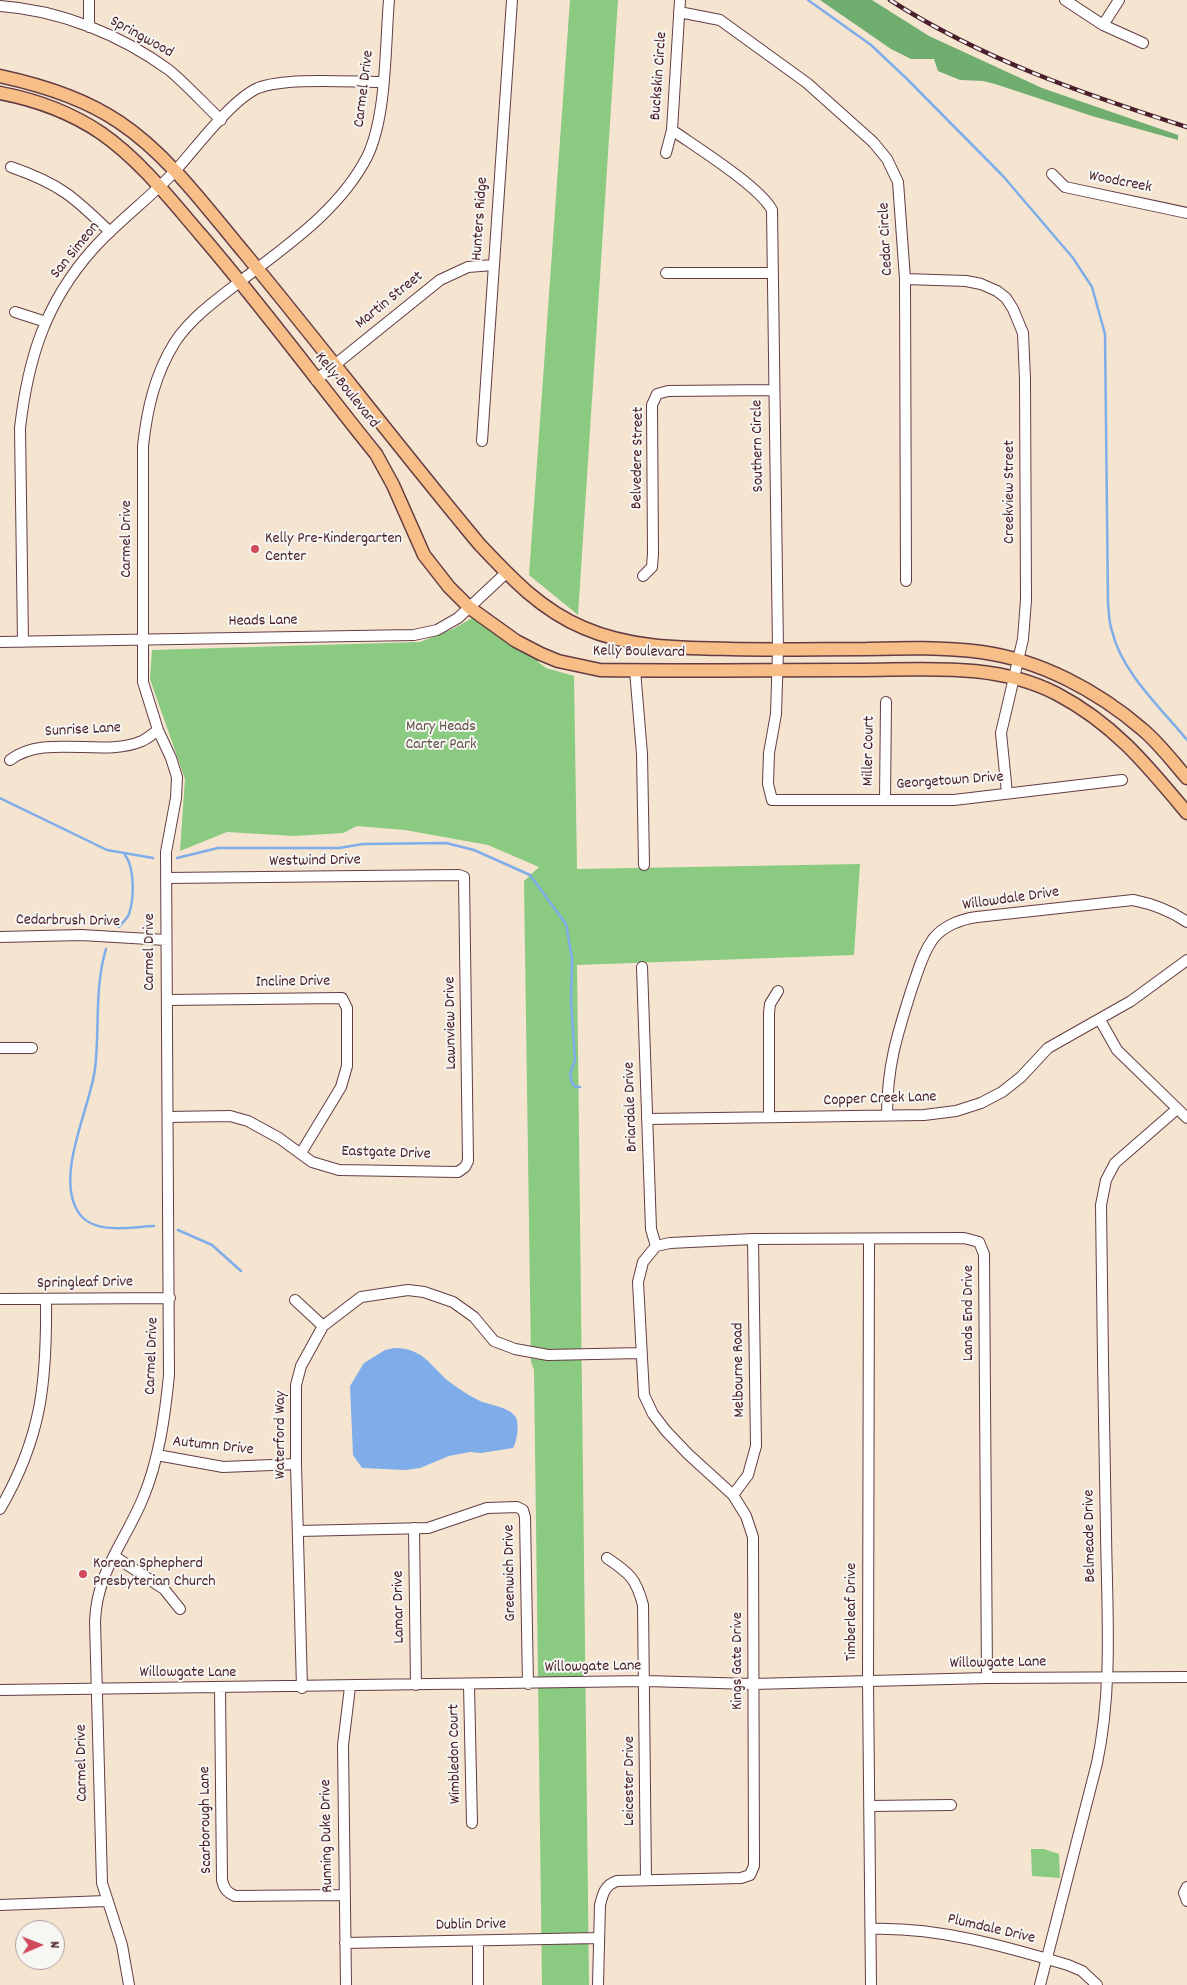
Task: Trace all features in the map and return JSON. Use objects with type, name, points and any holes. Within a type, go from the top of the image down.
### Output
[{"type":"main road","name":"Kelly Boulevard","points":[[0,76],[31,82],[94,108],[126,127],[175,171],[335,364],[440,497],[506,573],[534,599],[556,614],[605,636],[661,647],[778,650],[950,649],[982,652],[1018,661],[1046,671],[1096,695],[1143,730],[1187,778]]},
{"type":"main road","name":"Kelly Boulevard","points":[[0,93],[39,102],[82,121],[121,150],[159,186],[240,281],[376,454],[394,485],[424,555],[470,608],[516,640],[558,661],[600,670],[949,668],[1013,679],[1056,693],[1101,720],[1142,758],[1187,813]]},
{"type":"street","points":[[89,0],[89,27]]},
{"type":"street","name":"Carmel Drive","points":[[129,1985],[122,1945],[106,1901],[100,1865],[96,1602],[102,1579],[143,1498],[157,1455],[169,1375],[166,852],[176,798],[177,777],[171,758],[158,730],[143,682],[143,446],[146,416],[162,366],[176,341],[202,313],[305,231],[339,199],[352,183],[368,155],[376,133],[389,0]]},
{"type":"street","name":"Hunters Ridge","points":[[482,440],[512,0]]},
{"type":"street","name":"Buckskin Circle","points":[[666,153],[672,130],[680,0]]},
{"type":"street","points":[[1065,0],[1103,25],[1143,43]]},
{"type":"street","points":[[1103,25],[1119,0]]},
{"type":"street","name":"Springwood","points":[[0,6],[36,10],[89,27],[146,54],[171,72],[221,120]]},
{"type":"street","name":"Cedar Circle","points":[[679,12],[720,20],[740,33],[835,107],[887,158],[898,182],[901,201],[905,279],[906,580]]},
{"type":"street","name":"San Simeon","points":[[23,642],[20,428],[23,397],[33,354],[46,322],[76,270],[110,232],[175,171],[247,94],[270,84],[382,82]]},
{"type":"street","name":"Southern Circle","points":[[672,130],[724,166],[770,206],[772,210],[778,650],[776,714],[769,753],[768,784],[772,800],[780,801]]},
{"type":"street","points":[[12,167],[43,178],[61,188],[110,232]]},
{"type":"street","name":"Woodcreek","points":[[1052,174],[1065,187],[1187,213]]},
{"type":"street","name":"Martin Street","points":[[316,380],[440,280],[468,267],[493,265]]},
{"type":"street","points":[[666,273],[772,273]]},
{"type":"street","name":"Creekview Street","points":[[905,279],[966,281],[981,284],[1006,298],[1020,324],[1025,353],[1026,600],[1023,640],[1001,733],[1007,793]]},
{"type":"street","points":[[15,312],[46,322]]},
{"type":"street","name":"Belvedere Street","points":[[643,576],[652,567],[653,554],[652,405],[657,394],[668,391],[774,390]]},
{"type":"street","name":"Heads Lane","points":[[0,642],[414,634],[437,630],[470,608],[506,573]]},
{"type":"street","points":[[635,670],[642,754],[644,865]]},
{"type":"street","name":"Miller Court","points":[[885,800],[886,702]]},
{"type":"street","name":"Sunrise Lane","points":[[10,760],[20,752],[33,748],[114,746],[141,741],[158,730]]},
{"type":"street","name":"Georgetown Drive","points":[[780,801],[954,800],[1122,780]]},
{"type":"street","name":"Westwind Drive","points":[[166,878],[459,875],[464,877]]},
{"type":"street","name":"Lawnview Drive","points":[[464,877],[468,1152],[465,1167]]},
{"type":"street","name":"Willowdale Drive","points":[[887,1116],[889,1070],[894,1042],[922,959],[934,938],[945,930],[958,922],[977,917],[1133,900],[1152,904],[1171,912],[1187,922]]},
{"type":"street","name":"Cedarbrush Drive","points":[[0,937],[81,935],[166,940]]},
{"type":"street","name":"Copper Creek Lane","points":[[647,1120],[887,1116],[943,1113],[981,1103],[1002,1092],[1021,1077],[1048,1048],[1131,1001],[1187,960]]},
{"type":"street","name":"Briardale Drive","points":[[642,967],[651,1229],[656,1246]]},
{"type":"street","points":[[769,1117],[769,1013],[770,1004],[778,991]]},
{"type":"street","name":"Incline Drive","points":[[167,1000],[342,998],[347,1008],[347,1066],[341,1087],[301,1153]]},
{"type":"street","points":[[1100,1020],[1117,1050],[1187,1118]]},
{"type":"street","points":[[0,1048],[32,1048]]},
{"type":"street","name":"Belmeade Drive","points":[[1040,1985],[1103,1734],[1107,1678],[1101,1205],[1106,1180],[1115,1163],[1177,1109]]},
{"type":"street","name":"Eastgate Drive","points":[[168,1117],[230,1116],[248,1121],[263,1128],[312,1162],[339,1170],[458,1172],[465,1167]]},
{"type":"street","name":"Lands End Drive","points":[[656,1246],[670,1243],[753,1239],[869,1240],[964,1238],[979,1242],[984,1254],[987,1678]]},
{"type":"street","name":"Melbourne Road","points":[[733,1495],[748,1475],[756,1446],[753,1239]]},
{"type":"street","name":"Timberleaf Drive","points":[[869,1240],[868,1682],[871,1985]]},
{"type":"street","name":"Kings Gate Drive","points":[[598,1985],[600,1905],[603,1892],[609,1883],[617,1881],[741,1878],[750,1875],[754,1866],[753,1537],[746,1516],[733,1495],[688,1454],[653,1414],[644,1394],[640,1352],[638,1282],[643,1262],[656,1246]]},
{"type":"street","name":"Waterford Way","points":[[302,1688],[296,1464],[296,1385],[301,1366],[323,1326],[361,1297],[408,1290],[424,1292],[453,1302],[474,1317],[494,1341],[515,1350],[548,1356],[640,1352]]},
{"type":"street","name":"Springleaf Drive","points":[[0,1300],[170,1298]]},
{"type":"street","points":[[0,1509],[13,1487],[31,1444],[41,1409],[46,1357],[46,1299]]},
{"type":"street","points":[[295,1300],[323,1326]]},
{"type":"street","name":"Autumn Drive","points":[[157,1455],[223,1467],[296,1464]]},
{"type":"street","name":"Greenwich Drive","points":[[299,1531],[414,1528],[441,1525],[469,1512],[487,1508],[517,1507],[523,1510],[525,1516],[528,1684]]},
{"type":"street","name":"Lamar Drive","points":[[414,1528],[416,1685]]},
{"type":"street","points":[[114,1556],[164,1589],[180,1610]]},
{"type":"street","name":"Leicester Drive","points":[[607,1558],[628,1572],[639,1589],[643,1605],[646,1880]]},
{"type":"street","name":"Willowgate Lane","points":[[0,1690],[302,1688],[645,1681],[753,1684],[987,1678],[1187,1677]]},
{"type":"street","name":"Wimbledon Court","points":[[469,1685],[472,1823]]},
{"type":"street","name":"Running Duke Drive","points":[[346,1985],[343,1745],[350,1686]]},
{"type":"street","name":"Scarborough Lane","points":[[220,1688],[222,1880],[224,1888],[234,1896],[344,1895]]},
{"type":"street","points":[[870,1806],[951,1806]]},
{"type":"street","points":[[1187,1887],[1184,1893],[1187,1901]]},
{"type":"street","points":[[0,1905],[106,1901]]},
{"type":"street","name":"Plumdale Drive","points":[[870,1929],[924,1930],[1047,1958],[1082,1971],[1097,1985]]},
{"type":"street","name":"Dublin Drive","points":[[345,1943],[598,1938]]},
{"type":"street","points":[[478,1941],[478,1985]]},
{"type":"green space","points":[[570,0],[618,0],[578,615],[529,575]]},
{"type":"green space","points":[[820,0],[872,0],[929,36],[1042,88],[1178,135],[1178,140],[1092,116],[995,84],[983,81],[960,80],[938,71],[934,59],[911,59],[891,49]]},
{"type":"green space","name":"Mary Heads Carter Park","points":[[474,617],[537,654],[538,662],[546,668],[574,676],[577,869],[860,864],[854,955],[577,965],[589,1985],[542,1985],[534,1370],[531,1362],[524,881],[539,867],[488,845],[405,830],[357,826],[343,833],[294,836],[227,832],[180,851],[185,779],[150,679],[152,650],[420,642],[453,629]]},
{"type":"green space","points":[[1031,1849],[1044,1849],[1059,1854],[1060,1878],[1032,1876]]},
{"type":"water","points":[[394,1348],[413,1351],[451,1383],[465,1392],[480,1401],[503,1408],[512,1413],[517,1419],[518,1427],[513,1448],[449,1456],[420,1468],[405,1470],[362,1468],[353,1455],[350,1386],[364,1363],[385,1350]]},
{"type":"waterway","points":[[808,0],[871,45],[1003,176],[1073,258],[1092,287],[1105,334],[1108,604],[1110,625],[1117,646],[1133,676],[1187,740]]},
{"type":"waterway","points":[[0,798],[107,850],[153,858]]},
{"type":"waterway","points":[[177,858],[218,848],[339,848],[363,844],[446,843],[474,850],[530,875],[566,924],[572,958],[571,1001],[575,1060],[570,1074],[572,1083],[576,1087],[580,1087]]},
{"type":"waterway","points":[[119,927],[129,914],[133,892],[131,868],[125,855]]},
{"type":"waterway","points":[[106,949],[100,979],[95,1069],[72,1159],[70,1178],[72,1195],[77,1210],[83,1218],[92,1224],[112,1228],[154,1226]]},
{"type":"waterway","points":[[178,1230],[212,1245],[241,1271]]},
{"type":"railway","points":[[890,0],[961,40],[1034,73],[1110,102],[1187,127]]},
{"type":"place","name":"Kelly Pre-Kindergarten Center","points":[[255,549]]},
{"type":"place","name":"Korean Sphepherd Presbyterian Church","points":[[83,1574]]}]
